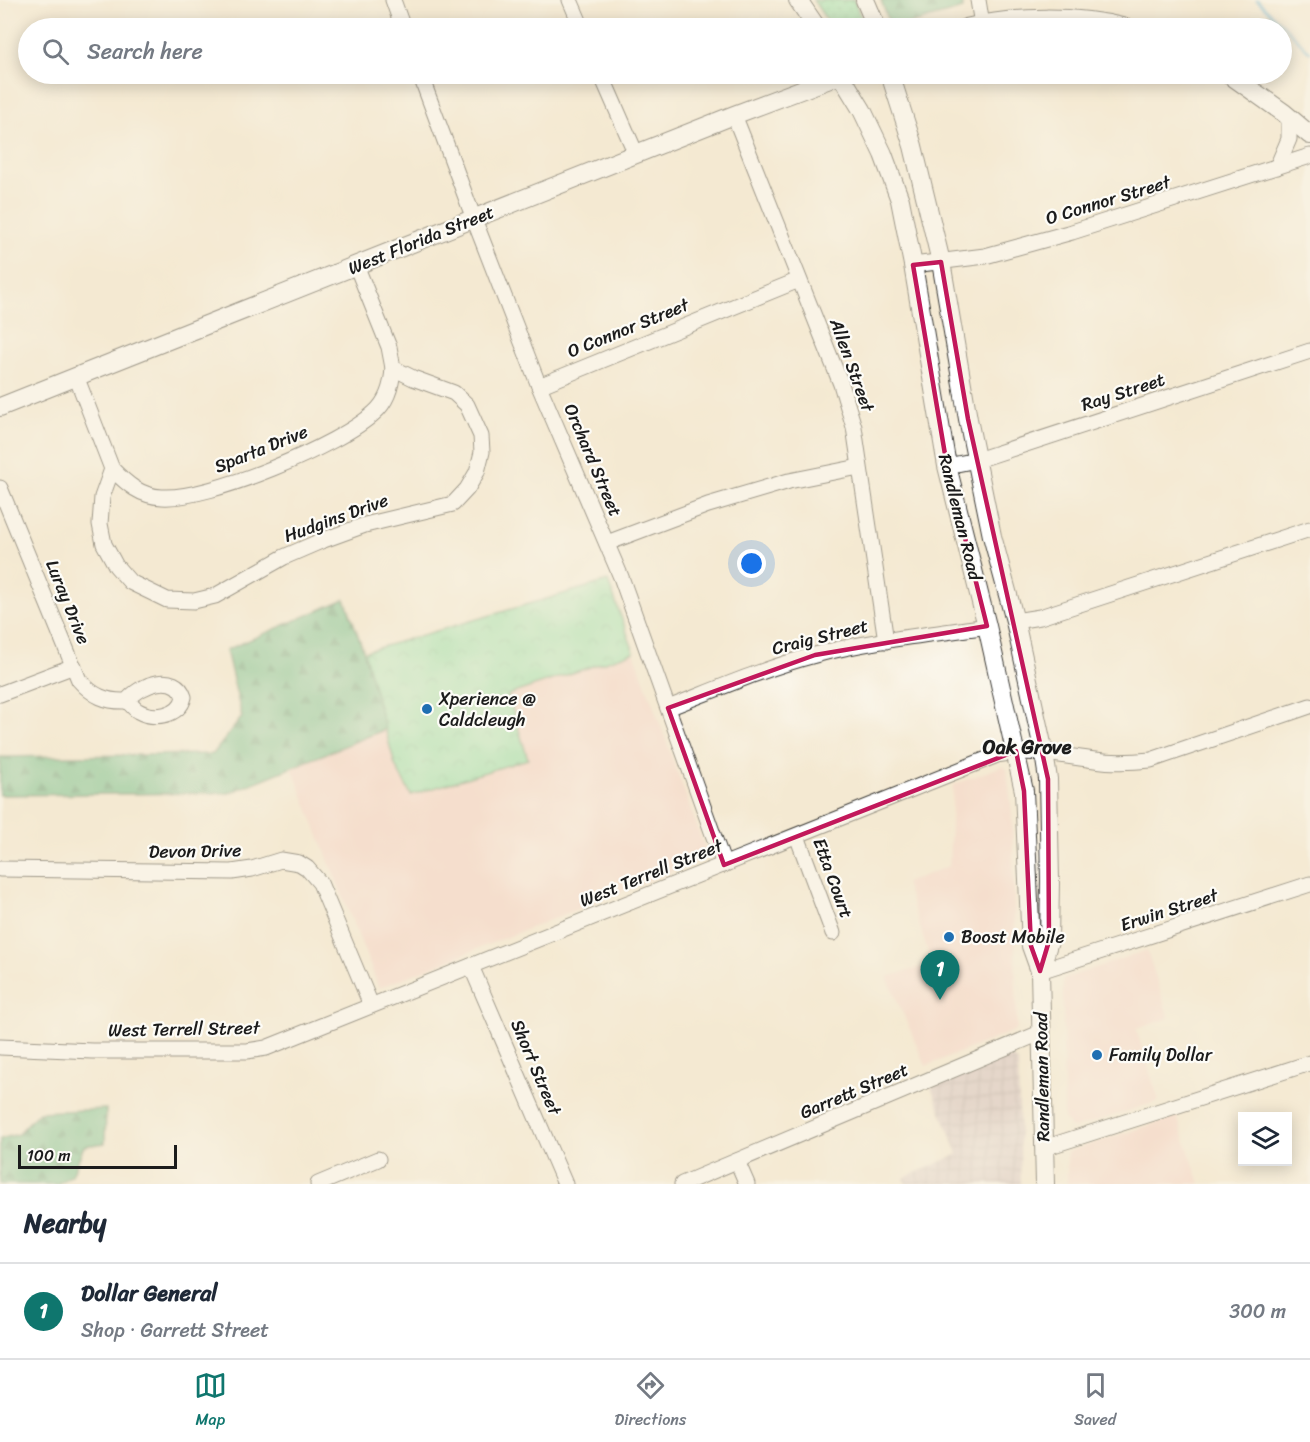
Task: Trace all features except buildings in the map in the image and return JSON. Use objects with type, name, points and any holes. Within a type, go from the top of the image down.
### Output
[{"type":"main road","points":[[798,0],[810,18]]},
{"type":"main road","points":[[865,0],[873,18]]},
{"type":"main road","name":"West Florida Street","points":[[0,407],[815,84]]},
{"type":"main road","name":"Randleman Road","points":[[847,84],[883,153],[900,200],[914,265],[946,466],[1017,751],[1024,791],[1031,946],[1040,971]]},
{"type":"main road","name":"Randleman Road","points":[[893,84],[913,146],[941,262],[976,460],[992,536],[1015,621],[1048,779],[1050,881],[1048,941],[1040,971],[1045,1184]]},
{"type":"main road","points":[[1243,84],[1310,135]]},
{"type":"street","points":[[393,0],[399,18]]},
{"type":"street","points":[[570,0],[578,18]]},
{"type":"street","points":[[975,18],[978,0]]},
{"type":"street","name":"Orchard Street","points":[[424,84],[539,386],[607,543],[724,865]]},
{"type":"street","points":[[605,84],[636,154]]},
{"type":"street","name":"Allen Street","points":[[734,115],[842,384],[854,427],[886,641]]},
{"type":"street","points":[[1277,167],[1289,139],[1288,117]]},
{"type":"street","name":"O Connor Street","points":[[914,265],[985,256],[1072,232],[1310,156]]},
{"type":"street","points":[[356,265],[389,347],[393,368]]},
{"type":"street","name":"O Connor Street","points":[[539,386],[799,280]]},
{"type":"street","name":"Ray Street","points":[[946,466],[976,460],[1310,351]]},
{"type":"street","name":"Hudgins Drive","points":[[112,469],[102,497],[100,524],[104,544],[116,566],[130,582],[167,600],[194,601],[216,596],[284,557],[321,541],[365,525],[453,504],[467,489],[477,472],[482,452],[481,436],[467,405],[454,393],[393,368]]},
{"type":"street","name":"Sparta Drive","points":[[112,469],[128,485],[143,494],[164,497],[196,494],[237,482],[305,455],[354,429],[375,412],[387,397],[393,368]]},
{"type":"street","points":[[76,376],[112,469]]},
{"type":"street","points":[[607,543],[708,504],[789,481],[859,467]]},
{"type":"street","name":"Luray Drive","points":[[0,488],[80,680],[95,695],[107,700],[127,701]]},
{"type":"street","points":[[1015,621],[1040,617],[1310,528]]},
{"type":"street","name":"Craig Street","points":[[668,708],[815,655],[886,641],[987,626]]},
{"type":"street","points":[[0,694],[74,666]]},
{"type":"street","name":"West Terrell Street","points":[[0,1047],[92,1051],[247,1051],[266,1048],[998,755],[1017,751],[1123,763],[1151,760],[1310,706]]},
{"type":"street","name":"Etta Court","points":[[797,836],[832,933]]},
{"type":"street","name":"Devon Drive","points":[[0,868],[220,872],[252,869],[281,860],[299,863],[314,874],[320,884],[371,1005]]},
{"type":"street","name":"Erwin Street","points":[[1040,971],[1310,884]]},
{"type":"street","name":"Short Street","points":[[471,966],[565,1184]]},
{"type":"street","name":"Garrett Street","points":[[682,1184],[1040,1033]]},
{"type":"street","points":[[1044,1148],[1310,1063]]},
{"type":"street","points":[[318,1184],[378,1159]]},
{"type":"street","points":[[737,1161],[747,1184]]},
{"type":"highlighted area","points":[[941,262],[968,419],[1048,779],[1049,941],[1040,971],[1031,946],[1024,791],[1016,751],[724,865],[668,708],[815,655],[987,626],[947,466],[913,265]]},
{"type":"shaded area","points":[[634,652],[708,857],[379,988],[292,768],[386,729],[395,765],[527,759],[507,695]]},
{"type":"shaded area","points":[[1002,766],[1007,769],[1012,813],[1017,1028],[926,1066],[887,977],[932,964],[905,883],[949,866],[953,785]]},
{"type":"shaded area","points":[[1147,950],[1169,1018],[1136,1029],[1159,1101],[1074,1128],[1070,1127],[1064,1119],[1063,979]]},
{"type":"shaded area","points":[[1004,1057],[1012,1057],[1018,1062],[1021,1184],[906,1184],[904,1178],[958,1154],[931,1087]]},
{"type":"shaded area","points":[[1177,1116],[1200,1184],[1067,1184],[1067,1152]]},
{"type":"green space","points":[[813,0],[854,0],[861,18],[825,18]]},
{"type":"green space","points":[[881,0],[962,0],[963,9],[931,18],[887,18]]},
{"type":"green space","points":[[608,581],[634,652],[508,695],[528,759],[411,795],[395,765],[364,652]]},
{"type":"green space","points":[[345,599],[364,652],[386,729],[229,793],[0,795],[0,757],[213,754],[242,717],[226,650]]},
{"type":"green space","points":[[106,1109],[105,1143],[84,1146],[72,1175],[57,1184],[0,1184],[0,1139],[18,1134],[39,1112]]},
{"type":"waterway","points":[[1257,0],[1275,18]]},
{"type":"waterway","points":[[1292,34],[1310,52]]},
{"type":"place","name":"Xperience @ Caldcleugh","points":[[427,709]]},
{"type":"place","name":"Boost Mobile","points":[[949,937]]},
{"type":"place","name":"Dollar General","points":[[940,1000]]},
{"type":"place","name":"Family Dollar","points":[[1097,1055]]},
{"type":"district","name":"Oak Grove","points":[[1027,747]]}]
